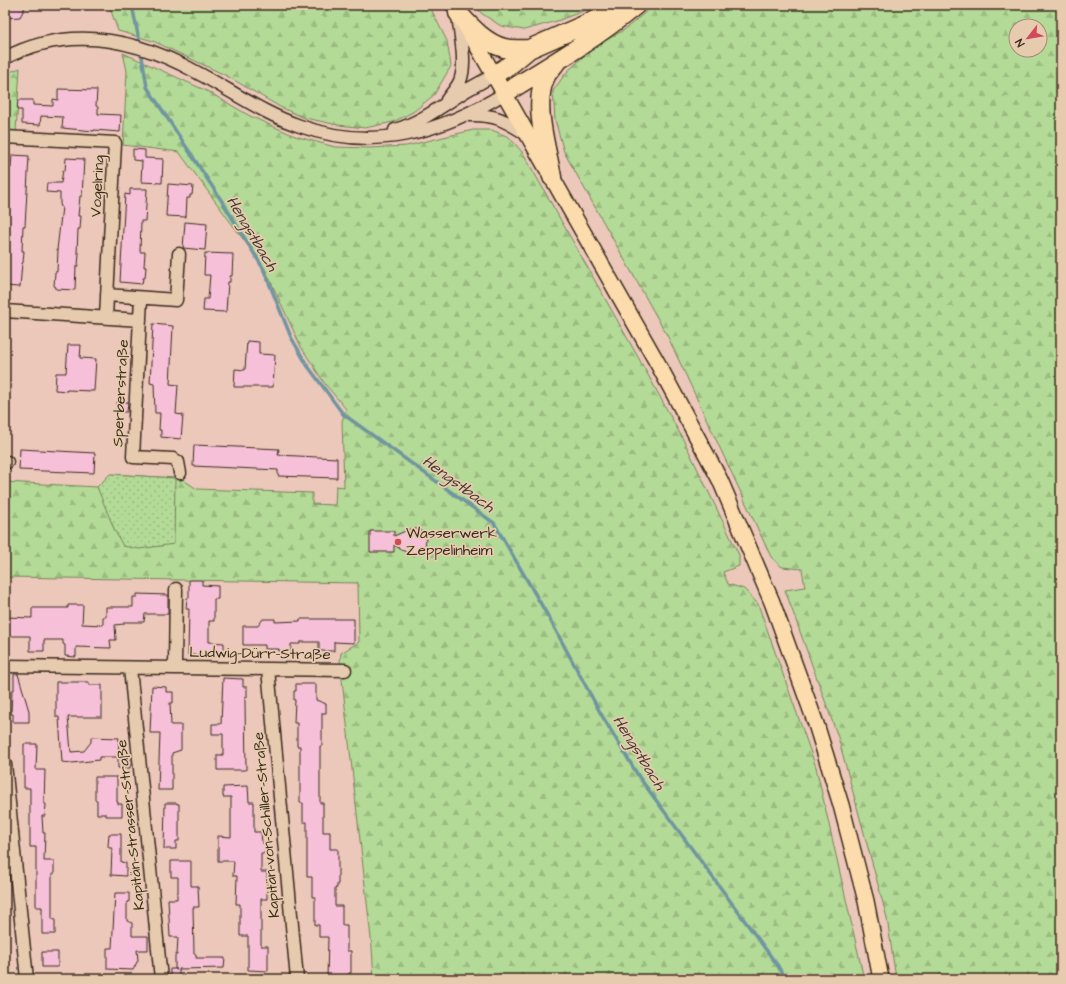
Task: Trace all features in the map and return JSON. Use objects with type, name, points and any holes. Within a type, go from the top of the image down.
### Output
[{"type":"highway","points":[[494,75],[511,64],[529,49],[586,24],[621,5]]},
{"type":"highway","points":[[504,94],[557,62],[636,5]]},
{"type":"highway","points":[[456,9],[474,30],[495,44],[504,48],[529,49]]},
{"type":"highway","points":[[552,177],[540,108],[541,92],[546,76],[557,62]]},
{"type":"main road","points":[[456,9],[675,395],[720,480],[772,602],[816,724],[841,805],[866,901],[881,979]]},
{"type":"street","points":[[443,106],[460,82],[463,70],[463,57],[456,9]]},
{"type":"street","points":[[5,58],[29,48],[52,41],[78,38],[101,39],[129,44],[151,51],[198,72],[262,108],[300,126],[334,135],[384,138],[420,132],[483,107],[504,94]]},
{"type":"street","points":[[366,137],[409,126],[428,116],[468,89],[494,75]]},
{"type":"street","points":[[464,115],[497,117],[528,136]]},
{"type":"street","name":"Vogelring","points":[[5,137],[115,143],[106,317]]},
{"type":"street","points":[[107,295],[176,300],[179,254]]},
{"type":"street","name":"Sperberstraße","points":[[141,298],[133,457],[174,459],[178,462],[180,473]]},
{"type":"street","points":[[5,311],[140,320]]},
{"type":"street","name":"Ludwig-Dürr-Straße","points":[[175,667],[176,589]]},
{"type":"street","name":"Ludwig-Dürr-Straße","points":[[5,666],[345,670]]},
{"type":"street","name":"Kapitän-Strasser-Straße","points":[[130,668],[161,979]]},
{"type":"street","name":"Kapitän-von-Schiller-Straße","points":[[268,668],[297,979]]},
{"type":"street","points":[[5,764],[26,979]]},
{"type":"green space","points":[[109,5],[429,5],[447,41],[451,66],[434,95],[413,112],[393,122],[365,128],[338,125],[305,118],[280,107],[227,76],[153,41],[118,31]]},
{"type":"green space","points":[[475,5],[599,5],[557,21],[524,30],[501,26],[481,13]]},
{"type":"green space","points":[[654,5],[1061,5],[1061,979],[896,979],[887,918],[838,737],[785,590],[805,587],[802,569],[782,567],[771,557],[668,337],[564,152],[555,120],[553,91],[565,74],[592,48],[624,30]]},
{"type":"green space","points":[[123,53],[207,91],[250,116],[295,136],[335,147],[370,148],[406,146],[473,130],[492,130],[509,137],[523,153],[685,443],[739,555],[739,566],[723,572],[728,584],[744,589],[758,604],[816,767],[864,979],[374,979],[372,947],[340,662],[341,653],[359,642],[358,583],[5,577],[5,482],[97,487],[110,474],[175,478],[182,479],[197,489],[312,493],[312,504],[335,505],[336,486],[344,487],[342,421],[346,409],[325,384],[301,347],[265,269],[179,152],[123,145],[127,71]]},
{"type":"green space","points":[[20,68],[16,132],[5,132],[5,74]]},
{"type":"green space","points":[[110,474],[175,478],[174,544],[139,549],[123,546],[115,531],[97,487]]},
{"type":"building","points":[[5,5],[26,5],[20,17],[5,18]]},
{"type":"building","points":[[58,89],[97,90],[96,106],[98,107],[98,114],[121,115],[120,132],[62,128],[63,117],[41,116],[40,125],[22,124],[22,110],[17,110],[18,100],[33,100],[33,105],[53,106],[53,99],[58,100]]},
{"type":"building","points":[[133,149],[145,150],[145,158],[163,159],[162,183],[141,182],[142,161],[133,160]]},
{"type":"building","points":[[12,155],[29,156],[25,226],[23,226],[22,251],[24,251],[20,287],[5,286],[5,230],[9,167],[11,168]]},
{"type":"building","points":[[66,158],[84,159],[82,196],[80,196],[78,216],[81,216],[80,229],[78,229],[77,253],[79,253],[78,266],[76,266],[75,290],[56,289],[54,286],[55,272],[57,272],[57,250],[62,207],[60,204],[60,193],[46,192],[47,183],[61,183],[63,170],[65,171]]},
{"type":"building","points":[[168,184],[193,186],[192,195],[190,195],[190,198],[187,198],[186,217],[166,216]]},
{"type":"building","points":[[130,189],[147,189],[145,221],[141,221],[140,252],[145,252],[144,267],[146,267],[145,278],[143,278],[142,284],[120,282],[125,194],[130,195]]},
{"type":"building","points":[[185,222],[207,224],[205,250],[183,248]]},
{"type":"building","points":[[205,253],[233,254],[232,276],[230,276],[230,282],[228,282],[226,312],[203,311],[204,299],[208,299],[210,275],[204,275]]},
{"type":"building","points":[[153,324],[173,326],[170,384],[178,385],[176,414],[183,415],[181,439],[161,437],[161,430],[159,430],[160,413],[155,413],[154,384],[150,383]]},
{"type":"building","points":[[247,341],[259,342],[259,354],[275,355],[273,387],[234,387],[235,369],[245,370]]},
{"type":"building","points":[[68,345],[81,345],[80,358],[96,359],[94,391],[55,390],[56,373],[66,373]]},
{"type":"building","points":[[117,402],[128,402],[127,412],[117,412]]},
{"type":"building","points":[[194,445],[279,449],[278,455],[337,458],[337,478],[278,476],[278,470],[193,466]]},
{"type":"building","points":[[20,449],[95,453],[94,473],[19,470]]},
{"type":"building","name":"Wasserwerk Zeppelinheim","points":[[410,529],[417,529],[421,531],[425,537],[425,547],[420,553],[409,554],[394,545],[394,552],[370,552],[370,531],[394,531],[394,536]]},
{"type":"building","points":[[189,580],[202,580],[202,585],[218,586],[218,599],[214,599],[214,621],[209,621],[209,642],[224,643],[224,655],[188,655],[189,609],[186,609],[187,598],[189,598]]},
{"type":"building","points":[[137,594],[168,595],[168,614],[145,614],[144,622],[124,622],[124,624],[115,625],[116,640],[110,640],[111,648],[76,647],[76,657],[65,656],[65,645],[63,644],[63,640],[44,640],[44,651],[30,651],[30,636],[5,636],[5,617],[32,618],[32,608],[68,608],[68,605],[83,605],[82,624],[103,625],[103,617],[106,617],[106,607],[133,607],[133,597],[137,597]]},
{"type":"building","points":[[263,619],[275,619],[275,622],[300,621],[300,619],[354,619],[354,643],[334,642],[334,651],[319,651],[319,642],[300,642],[300,644],[291,644],[291,651],[265,649],[265,645],[243,645],[243,626],[258,626]]},
{"type":"building","points":[[14,674],[18,674],[29,711],[29,722],[13,722],[13,714],[11,714]]},
{"type":"building","points":[[223,678],[243,679],[243,687],[247,687],[247,697],[245,697],[246,770],[217,770],[217,755],[223,755],[223,734],[212,734],[212,724],[221,724]]},
{"type":"building","points":[[56,682],[89,682],[89,685],[102,685],[102,717],[68,717],[71,752],[84,751],[91,742],[91,737],[119,738],[118,757],[99,757],[99,760],[72,763],[62,762],[59,717],[56,717]]},
{"type":"building","points":[[296,684],[316,684],[316,700],[326,704],[326,713],[322,713],[322,746],[320,746],[320,803],[323,803],[323,832],[330,832],[330,849],[338,849],[338,884],[337,888],[335,888],[335,906],[342,906],[342,925],[347,925],[347,951],[351,951],[351,973],[349,973],[348,979],[327,979],[328,937],[319,937],[319,925],[315,925],[315,897],[312,897],[312,877],[307,877],[307,822],[303,822],[303,803],[300,803],[300,746],[297,746],[297,723],[294,723],[294,691],[296,691]]},
{"type":"building","points":[[152,686],[166,687],[166,692],[173,692],[173,703],[170,703],[171,725],[181,725],[181,750],[172,753],[172,790],[158,790],[160,733],[150,733]]},
{"type":"building","points":[[24,744],[37,744],[36,770],[45,770],[44,804],[46,804],[45,816],[42,816],[43,833],[45,833],[44,861],[54,861],[54,874],[52,874],[52,919],[55,919],[55,934],[42,934],[42,907],[36,907],[36,847],[30,847],[30,788],[24,788]]},
{"type":"building","points":[[118,758],[130,758],[130,768],[118,768]]},
{"type":"building","points":[[95,777],[117,777],[117,802],[118,804],[122,804],[122,816],[106,816],[106,814],[97,814],[97,800],[95,800]]},
{"type":"building","points":[[248,786],[249,802],[254,802],[254,832],[261,832],[262,843],[267,843],[267,853],[261,853],[261,872],[267,872],[267,899],[261,899],[261,946],[268,946],[268,971],[248,970],[248,936],[240,936],[240,904],[236,904],[237,876],[233,876],[234,861],[218,861],[218,836],[231,837],[231,797],[223,797],[223,787]]},
{"type":"building","points":[[165,803],[179,804],[179,841],[176,841],[176,849],[164,849]]},
{"type":"building","points":[[109,834],[121,834],[121,862],[126,863],[126,876],[111,875],[112,848],[109,848],[108,846]]},
{"type":"building","points":[[171,861],[191,861],[191,886],[198,886],[199,907],[193,907],[194,954],[196,954],[196,958],[225,958],[224,968],[179,969],[179,979],[170,979],[170,969],[175,969],[175,955],[177,955],[178,937],[170,937],[168,899],[177,899],[178,893],[178,877],[171,877]]},
{"type":"building","points":[[115,893],[129,893],[129,902],[127,902],[127,921],[132,923],[132,936],[148,936],[148,950],[137,950],[138,960],[133,970],[107,969],[107,948],[112,948]]},
{"type":"building","points":[[42,952],[58,952],[58,967],[42,967]]},
{"type":"waterway","name":"Hengstbach","points":[[132,5],[139,40]]},
{"type":"waterway","name":"Hengstbach","points":[[142,57],[147,87],[223,203],[263,268],[291,337],[307,365],[343,414],[494,523],[549,618],[601,714],[639,777],[778,966],[785,979]]},
{"type":"place","name":"Wasserwerk Zeppelinheim","points":[[398,542]]}]
